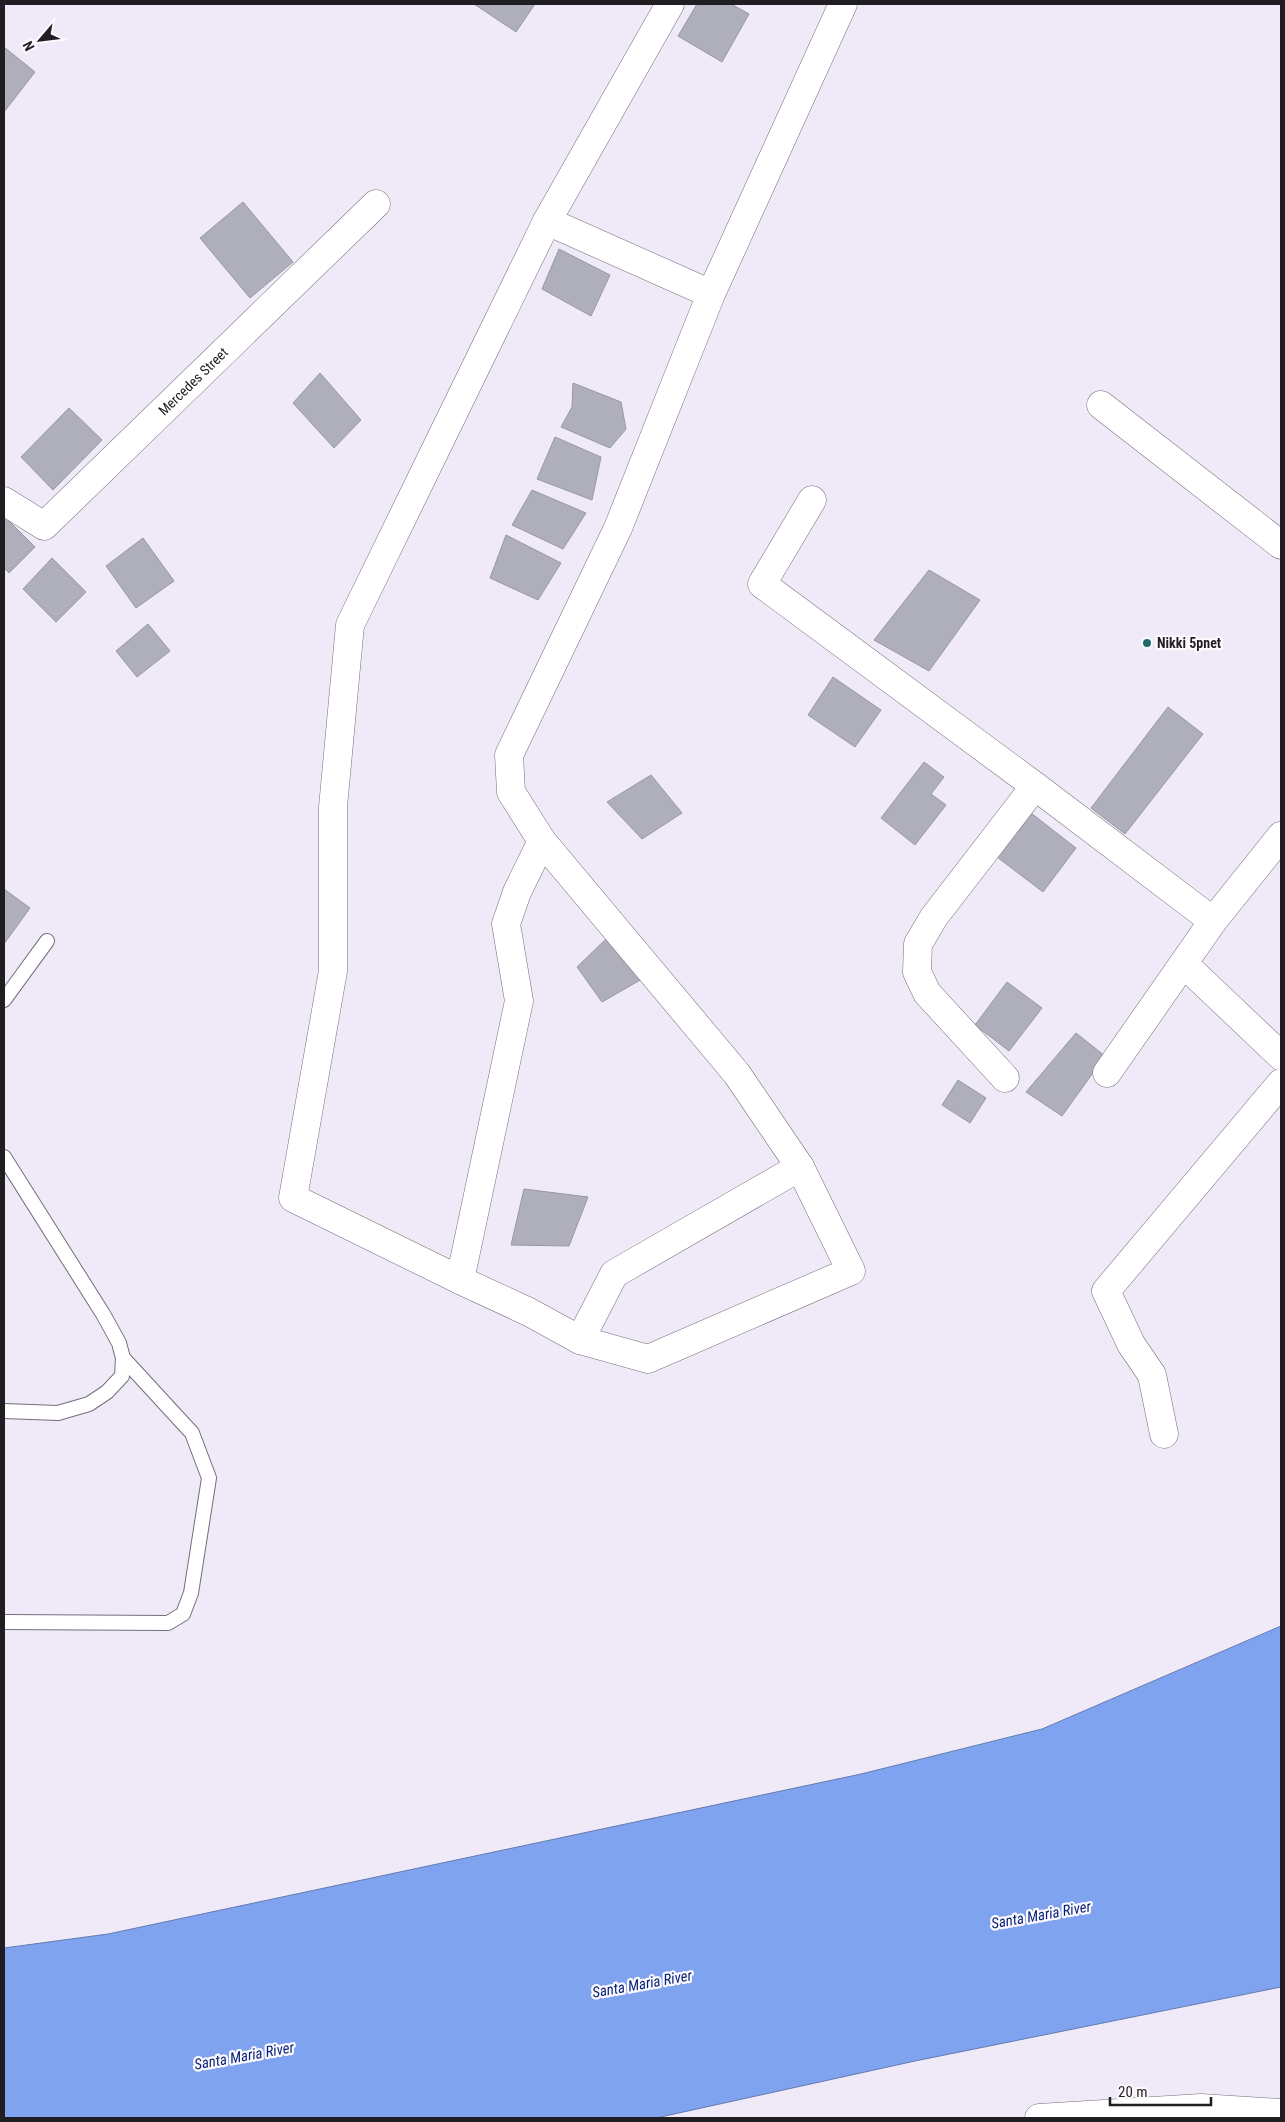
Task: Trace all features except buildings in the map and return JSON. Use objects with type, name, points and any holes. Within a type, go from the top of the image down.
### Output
[{"type":"street","points":[[670,4],[547,221],[350,625],[333,807],[333,971],[292,1198],[529,1312],[580,1340],[648,1359],[851,1271],[800,1167],[737,1074],[542,841],[511,792],[509,755],[618,528],[711,294],[843,4]]},
{"type":"street","name":"Mercedes Street","points":[[4,501],[44,526],[376,204]]},
{"type":"street","points":[[547,221],[711,294]]},
{"type":"street","points":[[1101,405],[1281,545]]},
{"type":"street","points":[[812,500],[762,584],[1035,786],[1213,921]]},
{"type":"street","points":[[1005,1078],[927,993],[917,972],[918,944],[934,917],[1035,786]]},
{"type":"street","points":[[1107,1073],[1213,921],[1281,836]]},
{"type":"street","points":[[460,1280],[519,1001],[506,924],[517,892],[542,841]]},
{"type":"street","points":[[1184,964],[1281,1056]]},
{"type":"street","points":[[1164,1434],[1152,1375],[1131,1344],[1106,1291],[1281,1083]]},
{"type":"street","points":[[580,1340],[614,1274],[800,1167]]},
{"type":"street","points":[[1039,2118],[1201,2108],[1281,2113]]},
{"type":"lane","points":[[4,1000],[47,941]]},
{"type":"lane","points":[[4,1157],[102,1314],[119,1343],[123,1358],[122,1376],[107,1392],[89,1404],[58,1413],[4,1411]]},
{"type":"lane","points":[[4,1622],[168,1623],[183,1614],[191,1593],[209,1478],[192,1433],[123,1358]]},
{"type":"water","name":"Santa Maria River","points":[[1281,1626],[1281,1987],[915,2061],[656,2118],[4,2118],[4,1948],[108,1934],[861,1774],[1042,1729]]},
{"type":"place","name":"Nikki 5pnet","points":[[1147,643]]}]
